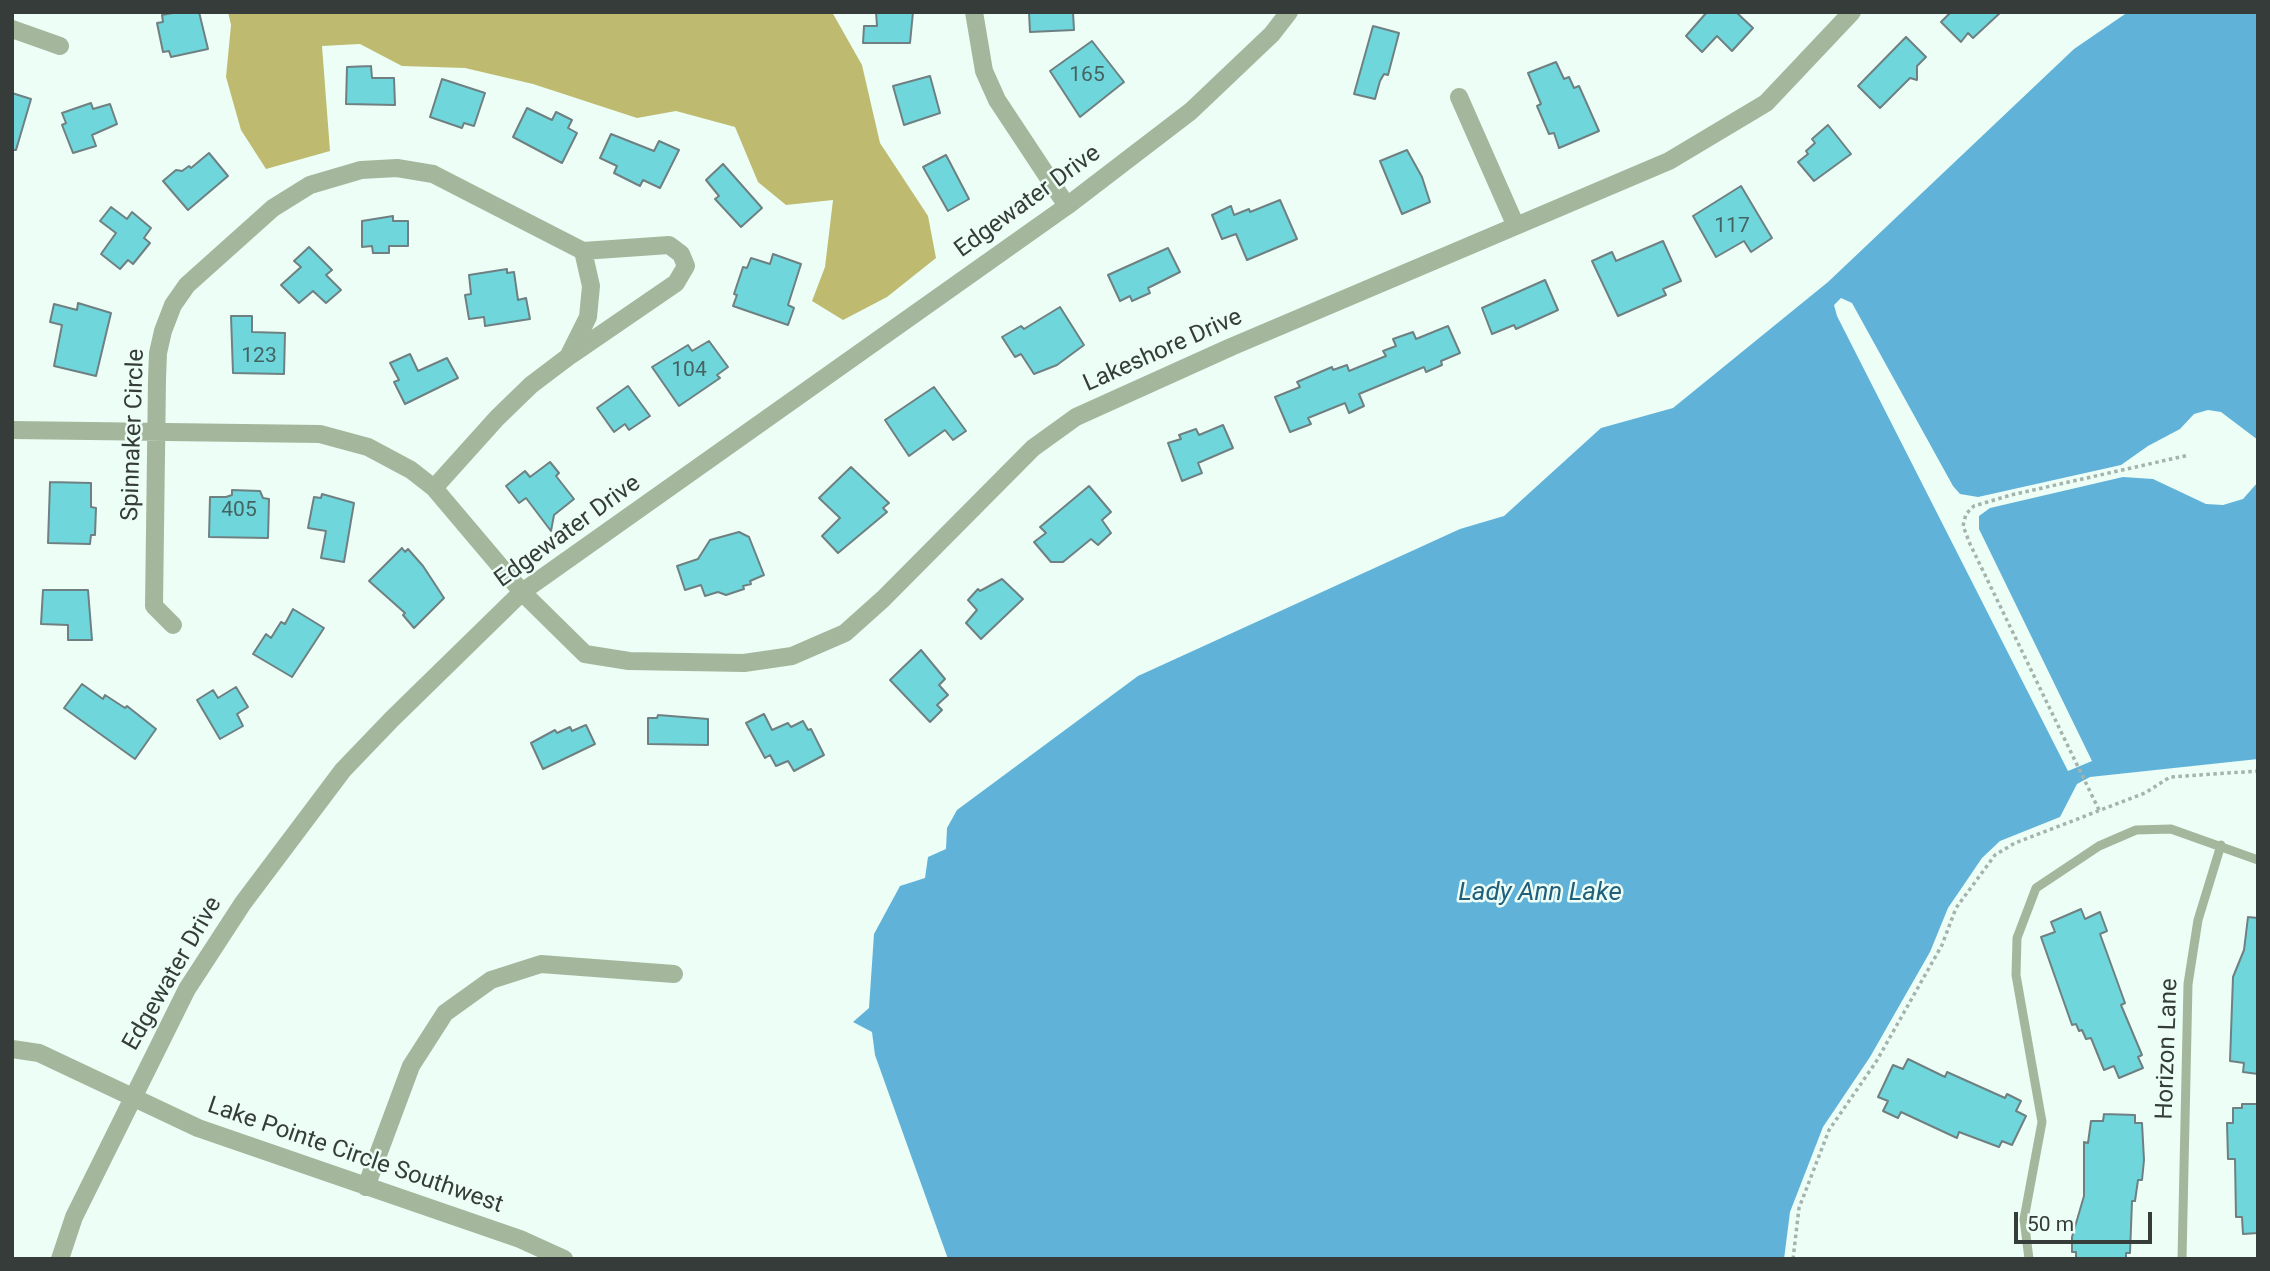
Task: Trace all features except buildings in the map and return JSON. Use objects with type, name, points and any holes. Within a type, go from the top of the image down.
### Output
[{"type":"street","points":[[974,12],[976,38],[984,71],[997,100],[1066,206]]},
{"type":"street","name":"Edgewater Drive","points":[[60,1259],[74,1217],[187,989],[229,925],[344,770],[392,719],[522,592],[1066,206],[1191,111],[1272,34],[1289,12]]},
{"type":"street","name":"Lakeshore Drive","points":[[12,430],[320,434],[368,447],[411,470],[434,488],[522,592],[585,653],[629,661],[744,663],[792,656],[845,633],[883,599],[1033,448],[1076,416],[1669,161],[1766,103],[1844,15]]},
{"type":"street","points":[[12,29],[60,46]]},
{"type":"street","points":[[1459,97],[1515,225]]},
{"type":"street","name":"Spinnaker Circle","points":[[173,625],[154,606],[158,353],[173,305],[187,285],[273,208],[310,186],[361,170],[397,168],[433,174],[583,251]]},
{"type":"street","points":[[434,488],[497,418],[531,385],[676,282],[686,266],[681,254],[669,245],[583,251],[592,286],[588,317],[568,357]]},
{"type":"street","points":[[366,1187],[411,1066],[445,1013],[491,980],[541,964],[674,974]]},
{"type":"street","name":"Lake Pointe Circle Southwest","points":[[12,1049],[39,1053],[198,1128],[520,1240],[564,1259]]},
{"type":"lane","points":[[2029,1259],[2024,1219],[2042,1122],[2016,975],[2017,938],[2036,888],[2099,846],[2136,830],[2171,829],[2258,860]]},
{"type":"lane","name":"Horizon Lane","points":[[2182,1259],[2188,984],[2198,920],[2221,845]]},
{"type":"path","points":[[2099,810],[1970,544],[1963,526],[1966,514],[1974,506],[2011,495],[2189,455]]},
{"type":"path","points":[[1793,1259],[1799,1208],[1829,1130],[1876,1062],[1908,1007],[1942,945],[1956,908],[1995,855],[2015,843],[2145,793],[2170,777],[2258,771]]},
{"type":"shaded area","points":[[228,12],[832,12],[862,65],[880,143],[928,216],[936,258],[887,297],[843,320],[812,301],[825,267],[833,200],[786,205],[758,182],[735,127],[676,111],[637,118],[533,84],[465,68],[402,66],[360,44],[322,46],[330,151],[266,169],[241,130],[226,77],[231,25]]},
{"type":"water","name":"Lady Ann Lake","points":[[2128,12],[2258,12],[2258,440],[2221,412],[2208,410],[2194,414],[2180,429],[2148,446],[2121,465],[1978,497],[1960,494],[1953,486],[1852,303],[1841,298],[1834,305],[1837,316],[2068,771],[2092,761],[1979,529],[1979,516],[1990,508],[2123,477],[2153,479],[2206,504],[2223,505],[2243,499],[2258,482],[2258,759],[2090,777],[2077,784],[2060,817],[2000,841],[1982,858],[1948,908],[1930,952],[1870,1057],[1823,1127],[1790,1212],[1784,1259],[948,1259],[875,1055],[872,1032],[853,1022],[869,1008],[874,934],[900,886],[925,878],[928,857],[946,849],[947,828],[957,810],[1138,676],[1460,529],[1504,516],[1601,428],[1673,408],[1828,282],[2074,49]]}]
